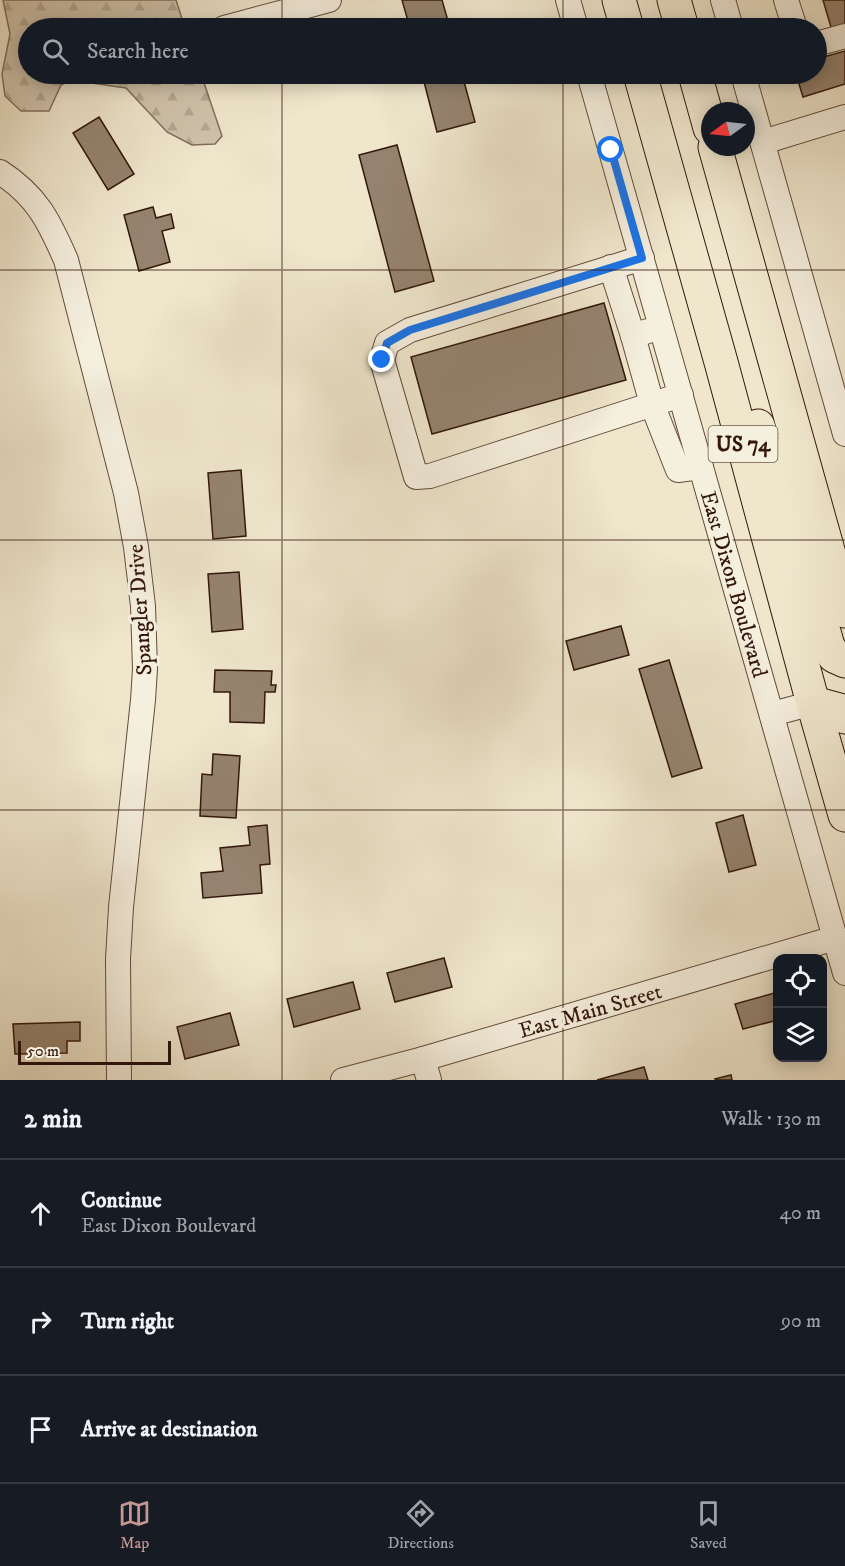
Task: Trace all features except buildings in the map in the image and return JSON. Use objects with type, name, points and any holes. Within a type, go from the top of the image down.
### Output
[{"type":"highway","points":[[619,0],[624,18]]},
{"type":"highway","points":[[674,0],[679,18]]},
{"type":"highway","name":"East Dixon Boulevard","points":[[643,84],[845,815]]},
{"type":"highway","points":[[698,84],[703,102]]},
{"type":"highway","name":"US 74","points":[[718,156],[845,611]]},
{"type":"highway","points":[[721,362],[751,411],[764,439],[796,534],[828,646],[834,656],[845,661]]},
{"type":"highway","points":[[813,703],[839,710],[845,717]]},
{"type":"street","points":[[262,18],[329,0]]},
{"type":"street","points":[[568,0],[573,18]]},
{"type":"street","points":[[723,0],[728,18]]},
{"type":"street","points":[[786,0],[792,18]]},
{"type":"street","points":[[827,41],[845,36]]},
{"type":"street","name":"East Dixon Boulevard","points":[[592,84],[845,973]]},
{"type":"street","points":[[746,84],[845,434]]},
{"type":"street","points":[[763,142],[845,117]]},
{"type":"street","name":"Spangler Drive","points":[[0,172],[32,196],[53,229],[66,260],[126,493],[136,547],[143,606],[145,669],[121,907],[118,959],[119,1080]]},
{"type":"street","points":[[642,258],[410,330],[387,343],[382,360],[416,477],[430,476],[681,395]]},
{"type":"street","points":[[611,267],[652,404],[678,470],[701,467]]},
{"type":"street","points":[[633,336],[661,326]]},
{"type":"street","points":[[772,714],[813,703]]},
{"type":"street","name":"East Main Street","points":[[343,1080],[426,1070],[835,938]]},
{"type":"green space","points":[[3,0],[176,0],[182,18],[18,18],[18,84],[63,84],[49,111],[21,111],[5,96],[2,74],[10,34]]},
{"type":"green space","points":[[98,84],[204,84],[222,136],[215,144],[192,145],[167,132],[126,88]]},
{"type":"route","points":[[382,360],[387,343],[410,330],[642,258],[611,150]]}]
